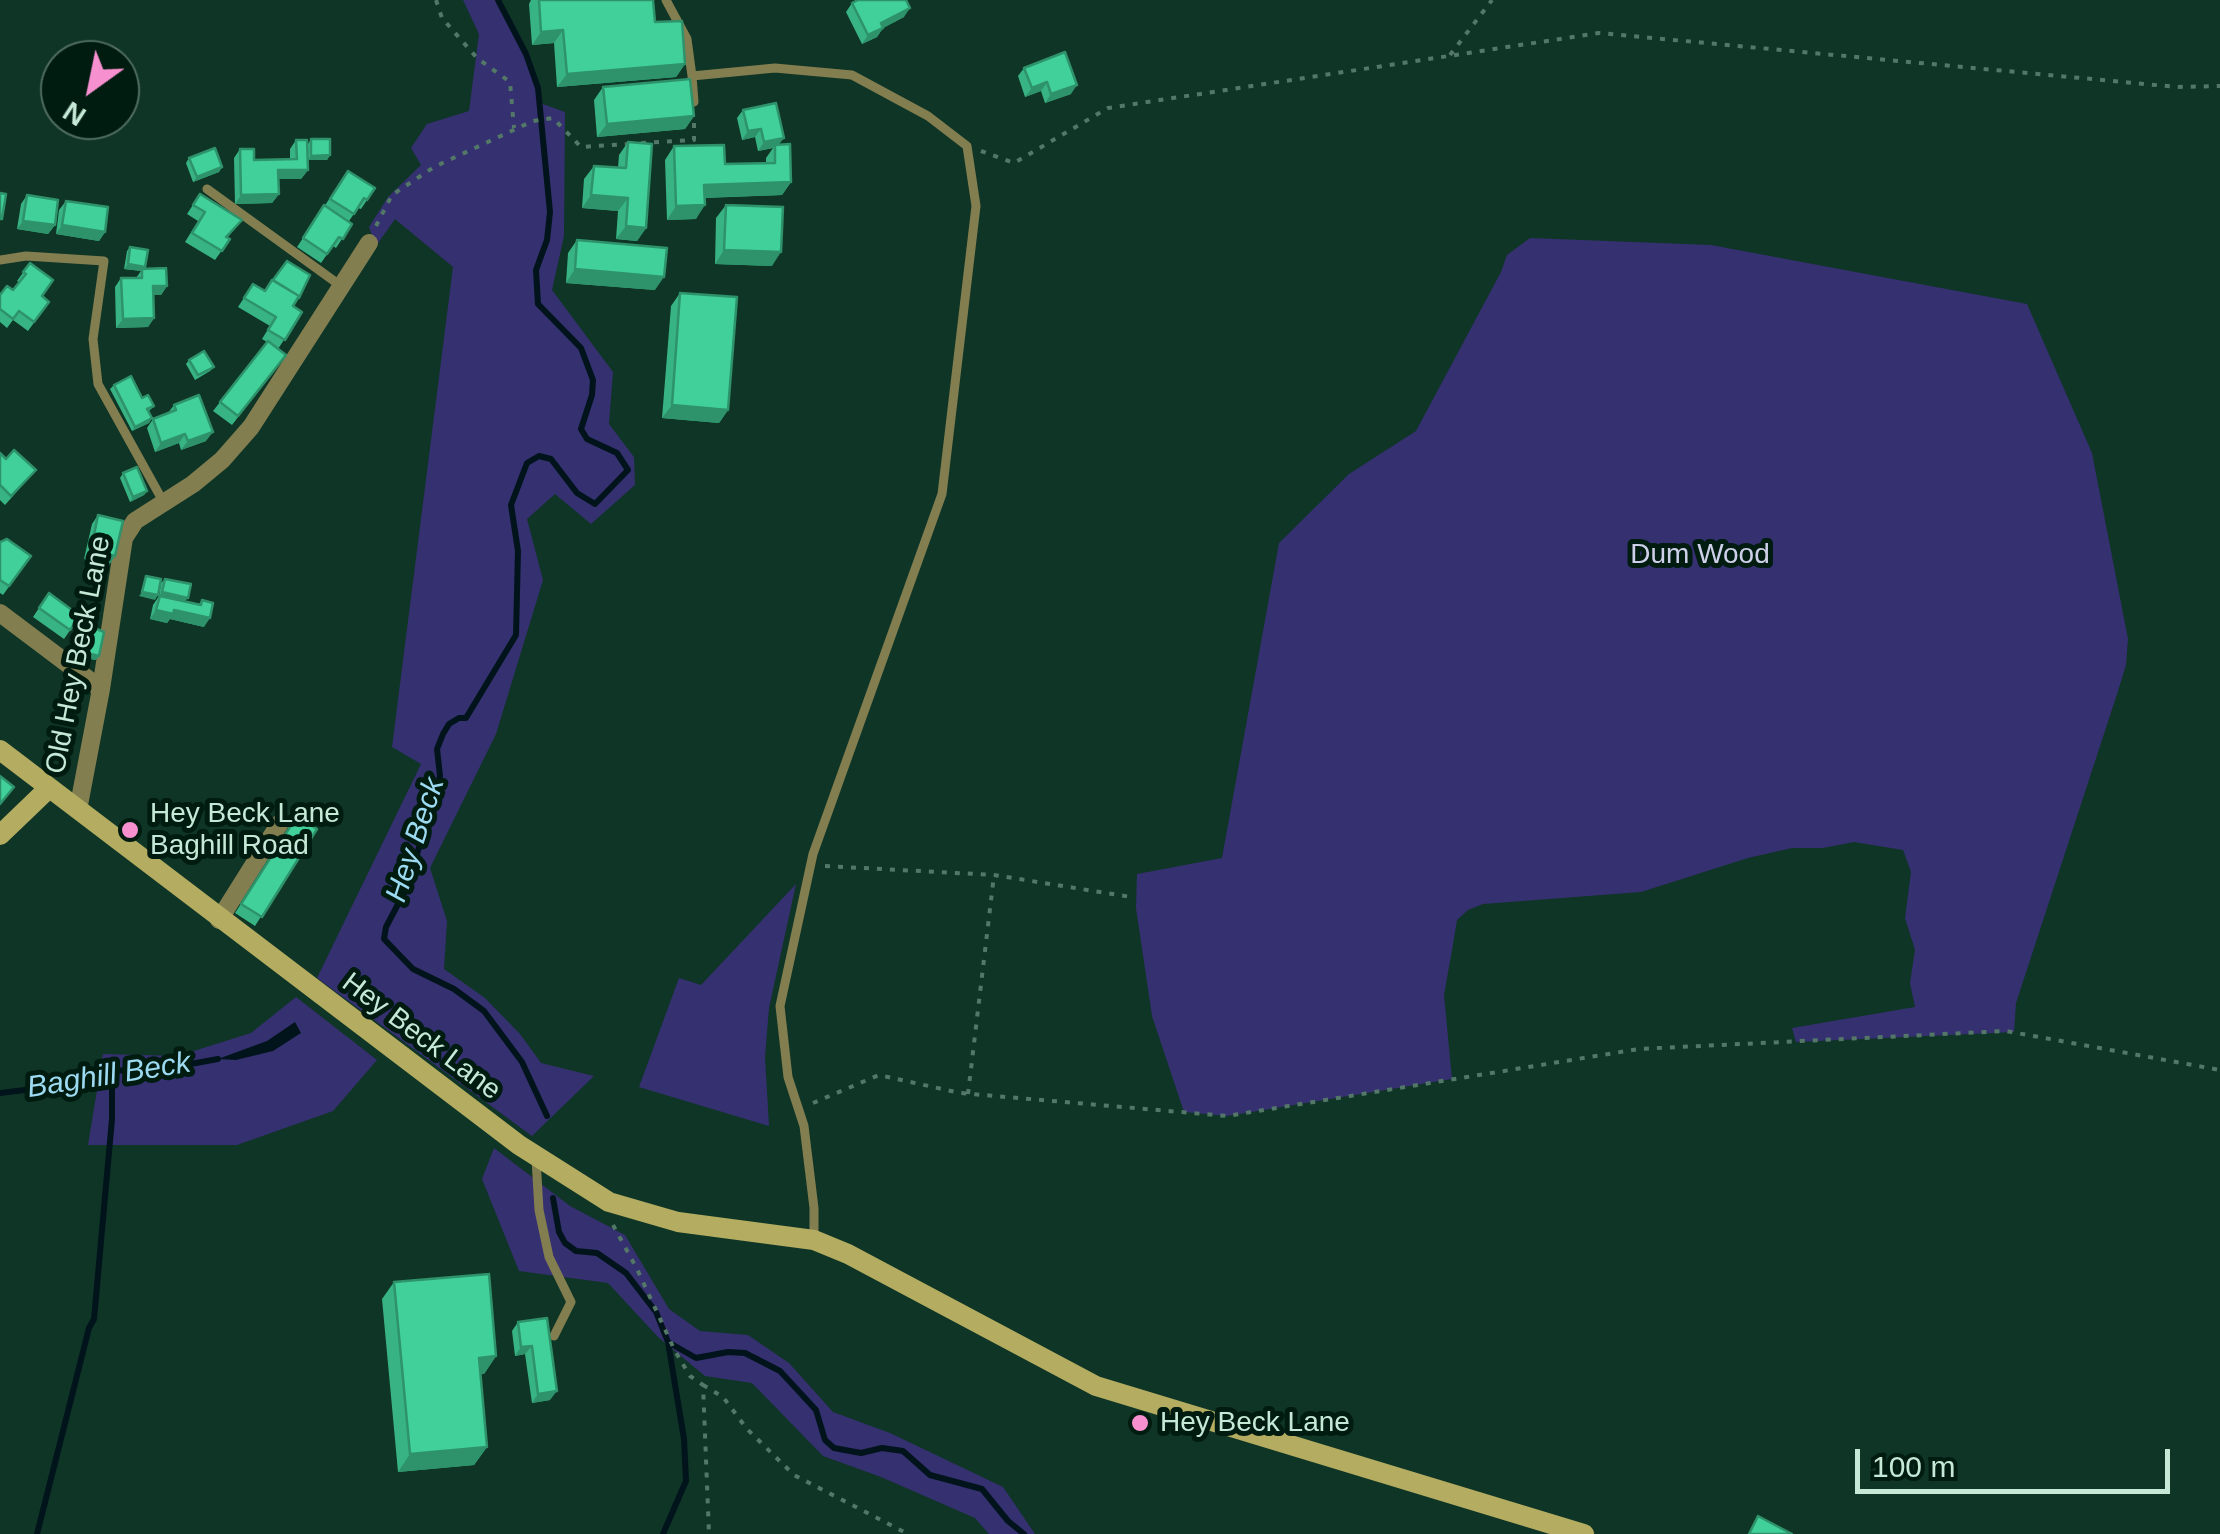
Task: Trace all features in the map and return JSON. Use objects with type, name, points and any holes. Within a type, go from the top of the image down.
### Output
[{"type":"street","name":"Old Hey Beck Lane","points":[[78,810],[102,689],[124,538],[135,521],[222,460],[251,427],[369,243]]},
{"type":"street","points":[[0,613],[102,689]]},
{"type":"street","name":"Hey Beck Lane","points":[[0,750],[536,1156],[609,1202],[678,1222],[814,1240],[848,1254],[1096,1386],[1584,1534]]},
{"type":"street","points":[[0,835],[49,788]]},
{"type":"street","points":[[220,920],[280,823]]},
{"type":"lane","points":[[666,0],[688,39],[694,102]]},
{"type":"lane","points":[[692,76],[776,68],[852,75],[928,116],[967,146],[976,206],[942,494],[810,866],[780,1006],[788,1077],[804,1126],[814,1240]]},
{"type":"lane","points":[[206,189],[342,286]]},
{"type":"lane","points":[[0,260],[26,256],[104,261],[93,339],[98,384],[164,503]]},
{"type":"lane","points":[[536,1156],[539,1210],[549,1258],[571,1302],[554,1336]]},
{"type":"path","points":[[436,0],[442,18],[477,58],[510,82],[514,128]]},
{"type":"path","points":[[1450,56],[1492,0]]},
{"type":"path","points":[[967,146],[1014,163],[1108,108],[1599,33],[2176,88],[2220,86]]},
{"type":"path","points":[[369,243],[392,195],[434,168],[514,128],[553,118],[581,147],[694,140],[694,102]]},
{"type":"path","points":[[810,866],[994,875],[1131,897]]},
{"type":"path","points":[[968,1094],[994,875]]},
{"type":"path","points":[[804,1126],[814,1102],[879,1075],[968,1094],[1227,1116],[1639,1049],[2006,1031],[2220,1070]]},
{"type":"path","points":[[609,1202],[614,1232],[638,1269],[690,1376],[723,1397],[747,1429],[794,1475],[908,1534]]},
{"type":"path","points":[[702,1385],[709,1534]]},
{"type":"green space","points":[[463,0],[498,0],[526,54],[540,103],[565,112],[564,236],[552,290],[613,372],[609,424],[634,457],[635,485],[591,524],[555,494],[527,519],[543,580],[496,734],[430,868],[447,921],[444,969],[485,998],[520,1034],[541,1063],[594,1076],[532,1136],[317,978],[421,764],[392,747],[453,267],[395,219],[376,246],[369,227],[388,197],[421,165],[411,148],[427,124],[469,111],[479,34]]},
{"type":"green space","name":"Dum Wood","points":[[1530,238],[1711,245],[2027,304],[2092,453],[2128,639],[2118,691],[2016,1003],[2014,1032],[1796,1042],[1792,1028],[1915,1007],[1910,983],[1915,950],[1905,918],[1911,872],[1903,850],[1854,842],[1792,848],[1748,858],[1641,892],[1483,904],[1468,910],[1457,920],[1444,995],[1452,1079],[1227,1116],[1184,1112],[1152,1016],[1136,908],[1137,874],[1222,858],[1279,543],[1349,474],[1416,431],[1507,255]]},
{"type":"green space","points":[[796,884],[769,1008],[765,1057],[769,1126],[639,1087],[679,978],[701,985]]},
{"type":"green space","points":[[296,997],[377,1060],[333,1111],[237,1145],[88,1145],[103,1054],[178,1056],[251,1033]]},
{"type":"green space","points":[[494,1148],[570,1206],[625,1235],[669,1309],[700,1331],[748,1335],[789,1363],[833,1412],[890,1433],[1003,1487],[1035,1534],[989,1534],[975,1518],[823,1456],[752,1383],[705,1376],[658,1337],[608,1283],[519,1271],[482,1179]]},
{"type":"shaded area","points":[[295,1022],[301,1033],[273,1051],[236,1060],[218,1059],[267,1041]]},
{"type":"building","points":[[539,0],[653,0],[655,22],[682,21],[685,64],[567,74],[563,30],[541,32]]},
{"type":"building","points":[[906,0],[910,8],[881,23],[883,28],[868,35],[852,3]]},
{"type":"building","points":[[1065,52],[1077,85],[1051,94],[1047,82],[1032,88],[1024,68]]},
{"type":"building","points":[[690,79],[694,116],[607,124],[603,87]]},
{"type":"building","points":[[776,103],[784,138],[764,142],[761,129],[748,131],[743,110]]},
{"type":"building","points":[[311,139],[330,139],[330,155],[311,156]]},
{"type":"building","points":[[296,140],[307,140],[308,170],[278,170],[279,194],[241,195],[240,149],[254,149],[254,160],[297,159]]},
{"type":"building","points":[[628,142],[652,144],[646,228],[626,226],[628,198],[591,195],[594,166],[626,168]]},
{"type":"building","points":[[790,144],[791,182],[704,185],[705,205],[676,206],[674,146],[724,145],[725,164],[775,163],[775,145]]},
{"type":"building","points":[[215,148],[222,167],[197,177],[189,158]]},
{"type":"building","points":[[348,171],[375,188],[354,214],[330,199]]},
{"type":"building","points":[[0,193],[6,194],[2,219],[0,219]]},
{"type":"building","points":[[200,194],[242,220],[226,237],[230,239],[222,251],[192,233],[205,212],[193,205]]},
{"type":"building","points":[[27,195],[58,200],[55,225],[23,221]]},
{"type":"building","points":[[66,201],[108,207],[105,232],[62,225]]},
{"type":"building","points":[[324,205],[352,224],[327,254],[303,238]]},
{"type":"building","points":[[726,205],[783,207],[781,252],[724,250]]},
{"type":"building","points":[[577,240],[667,248],[664,277],[575,269]]},
{"type":"building","points":[[130,247],[148,250],[145,267],[128,264]]},
{"type":"building","points":[[287,261],[310,275],[299,298],[273,280]]},
{"type":"building","points":[[30,263],[53,280],[42,296],[49,302],[34,322],[19,311],[13,319],[0,309],[0,295],[7,286],[13,290]]},
{"type":"building","points":[[166,268],[167,286],[153,286],[154,318],[123,319],[121,278],[142,278],[142,269]]},
{"type":"building","points":[[272,280],[299,296],[293,306],[302,312],[285,340],[268,330],[276,317],[244,298],[253,284],[265,291]]},
{"type":"building","points":[[680,293],[737,297],[728,410],[672,405]]},
{"type":"building","points":[[268,341],[286,355],[238,416],[220,402]]},
{"type":"building","points":[[204,351],[214,367],[198,375],[189,360]]},
{"type":"building","points":[[131,376],[142,398],[148,395],[154,406],[147,409],[152,418],[135,427],[114,385]]},
{"type":"building","points":[[199,395],[213,432],[188,441],[185,434],[161,443],[153,419]]},
{"type":"building","points":[[14,450],[36,470],[11,496],[0,485],[0,453],[6,459]]},
{"type":"building","points":[[137,467],[147,491],[133,497],[123,473]]},
{"type":"building","points":[[98,515],[123,521],[115,556],[91,550]]},
{"type":"building","points":[[7,539],[31,556],[9,586],[0,580],[0,542]]},
{"type":"building","points":[[146,576],[161,579],[158,595],[142,592]]},
{"type":"building","points":[[165,579],[191,584],[188,598],[162,592]]},
{"type":"building","points":[[49,593],[80,616],[70,630],[39,608]]},
{"type":"building","points":[[160,596],[201,605],[202,600],[213,603],[210,618],[156,610]]},
{"type":"building","points":[[85,624],[104,632],[99,656],[83,652],[84,645],[80,644]]},
{"type":"building","points":[[0,776],[14,787],[0,804]]},
{"type":"building","points":[[297,816],[317,829],[262,917],[241,904]]},
{"type":"building","points":[[489,1274],[496,1356],[479,1358],[487,1447],[410,1454],[394,1282]]},
{"type":"building","points":[[547,1318],[557,1391],[538,1394],[532,1346],[521,1347],[518,1322]]},
{"type":"building","points":[[1758,1516],[1792,1534],[1749,1534]]},
{"type":"waterway","name":"Hey Beck","points":[[498,0],[526,54],[538,88],[550,212],[547,240],[536,270],[538,304],[581,348],[593,380],[581,429],[587,439],[617,453],[628,470],[595,504],[577,493],[551,459],[539,456],[527,463],[511,505],[518,551],[516,635],[466,718],[449,724],[443,734],[437,749],[437,788],[407,887],[386,927],[384,939],[413,969],[454,989],[484,1011],[522,1062],[547,1116]]},
{"type":"waterway","name":"Baghill Beck","points":[[0,1093],[41,1088],[112,1070],[147,1072],[218,1059]]},
{"type":"waterway","points":[[37,1534],[94,1319],[112,1119],[112,1070]]},
{"type":"waterway","points":[[553,1198],[565,1243],[576,1251],[597,1253],[626,1273],[656,1312],[668,1342],[696,1358],[745,1353],[780,1371],[816,1410],[825,1440],[834,1448],[861,1453],[882,1448],[903,1451],[930,1475],[982,1489],[1024,1534]]},
{"type":"waterway","points":[[663,1534],[686,1481],[684,1439],[668,1342]]},
{"type":"place","name":"Hey Beck Lane Baghill Road","points":[[130,830]]},
{"type":"place","name":"Hey Beck Lane","points":[[1140,1423]]}]
